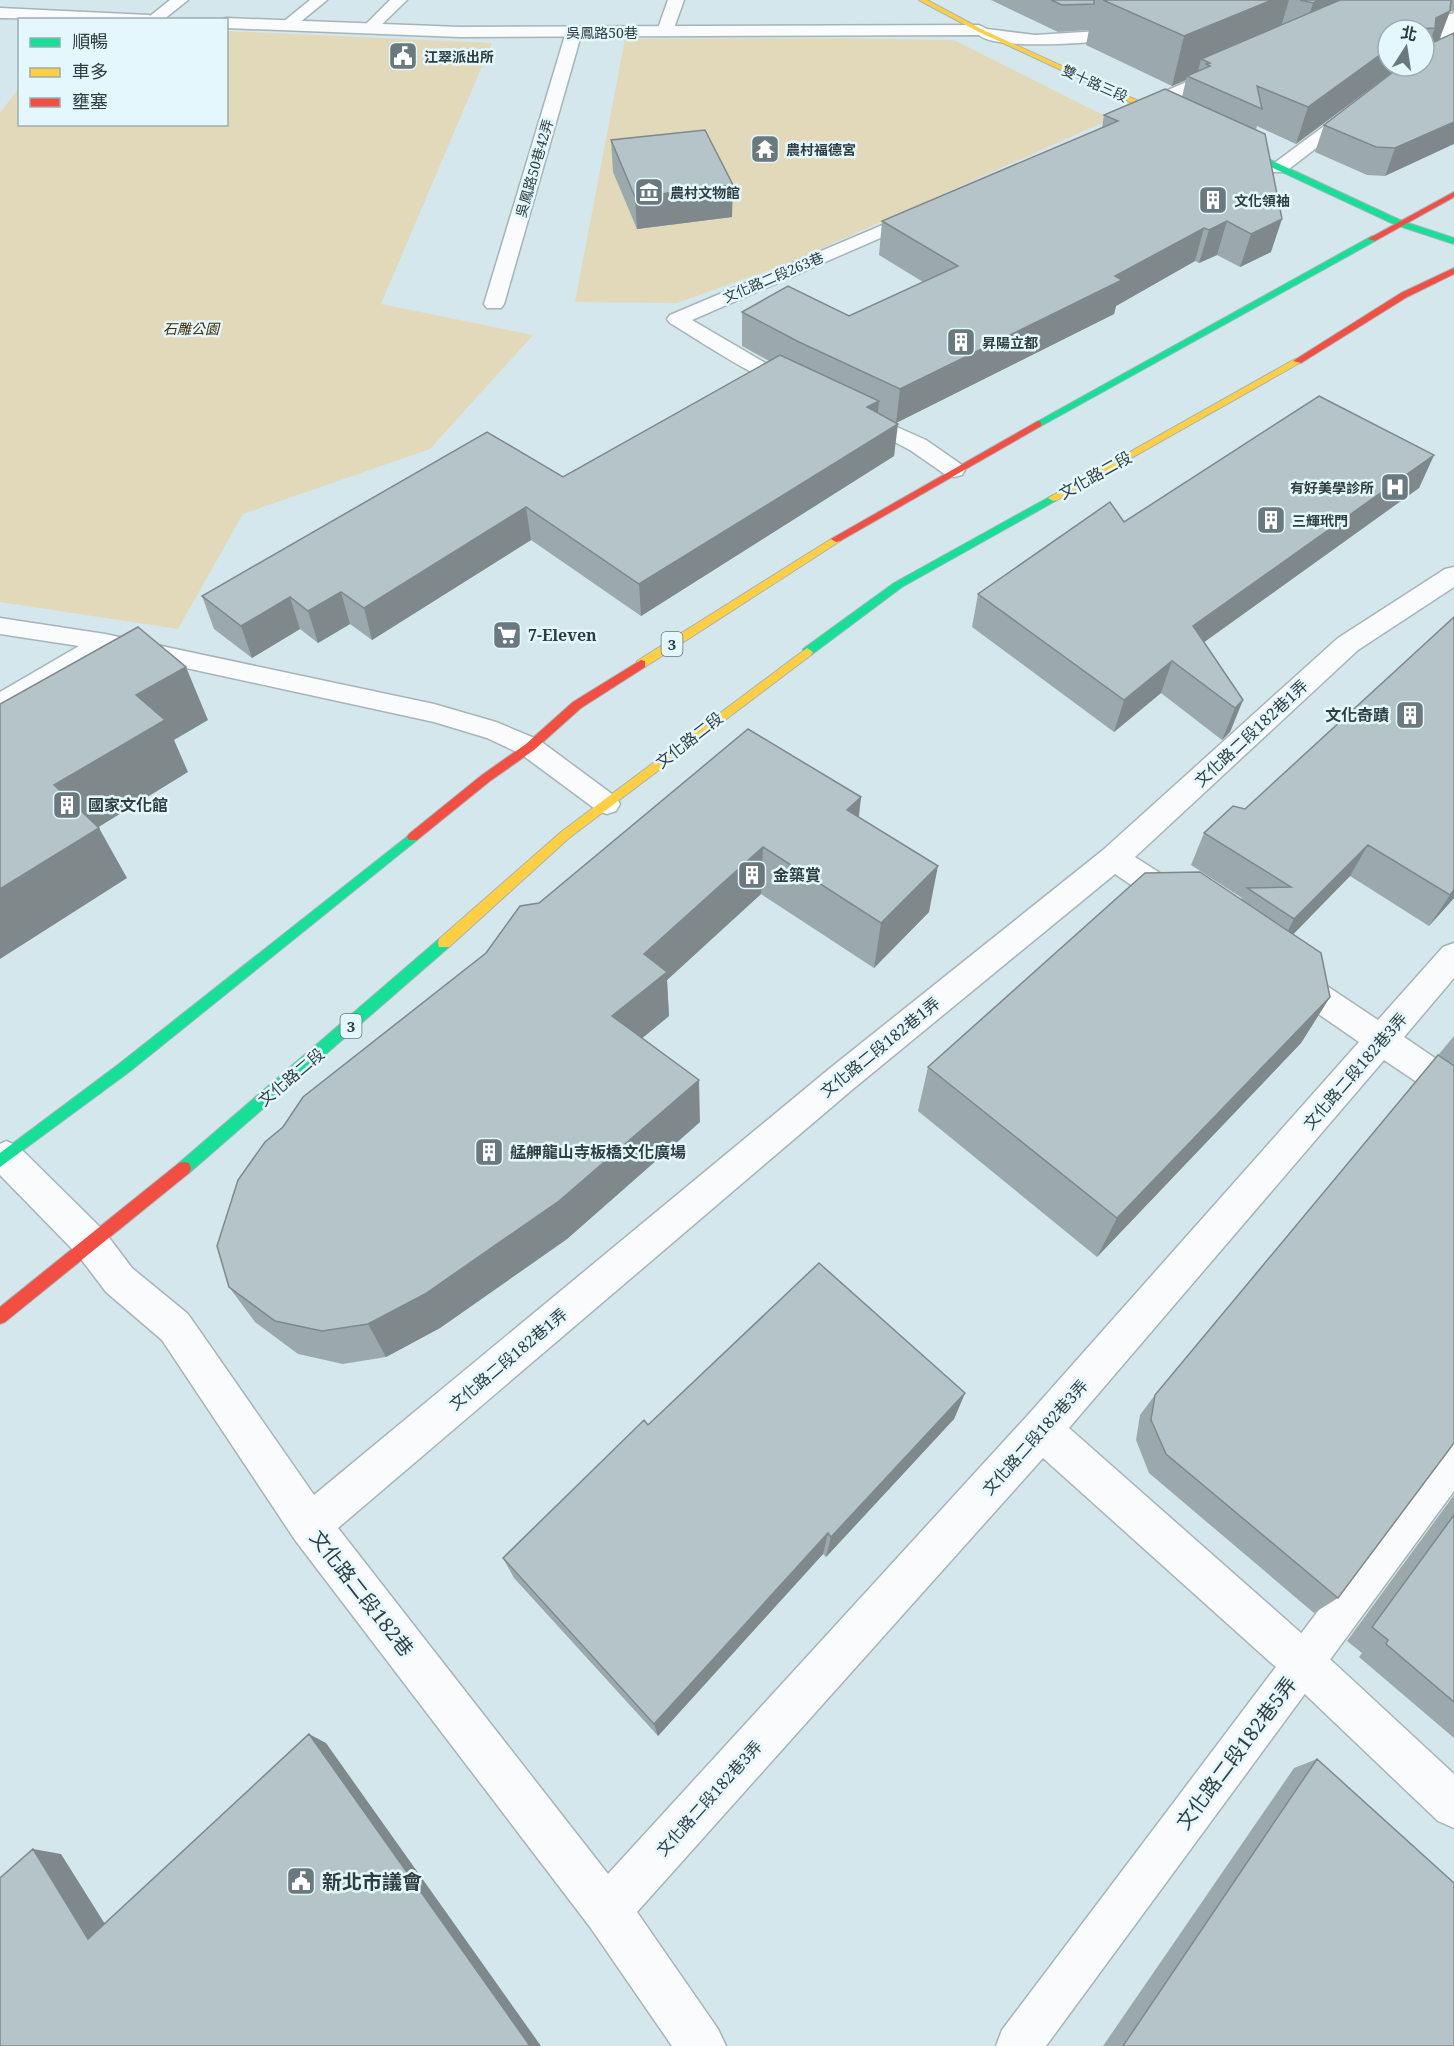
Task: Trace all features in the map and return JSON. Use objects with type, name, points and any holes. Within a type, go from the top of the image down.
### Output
[{"type":"main road","name":"雙十路三段","points":[[922,0],[1147,113],[1188,126]]},
{"type":"main road","points":[[1218,140],[1399,224],[1445,252]]},
{"type":"main road","name":"3","points":[[3,1159],[124,1068],[486,778],[531,747],[577,705],[834,540],[954,470],[1454,194]]},
{"type":"main road","points":[[1399,224],[1454,241]]},
{"type":"main road","name":"文化路二段","points":[[0,1317],[158,1190],[346,1030],[565,835],[731,708],[898,585],[1294,363],[1404,295],[1454,271]]},
{"type":"street","points":[[0,6],[15,0]]},
{"type":"street","points":[[0,13],[107,18]]},
{"type":"street","name":"吳鳳路50巷","points":[[228,23],[460,32],[983,32],[1035,40],[1144,33]]},
{"type":"street","points":[[1147,113],[1241,64]]},
{"type":"street","name":"文化路二段182巷1弄","points":[[310,1525],[841,1079],[1114,858],[1348,644],[1454,575]]},
{"type":"street","points":[[1114,858],[1204,918]]},
{"type":"street","name":"文化路二段182巷3弄","points":[[607,1911],[1041,1430],[1454,956]]},
{"type":"street","points":[[1263,959],[1454,1089]]},
{"type":"street","name":"文化路二段182巷","points":[[3,1159],[91,1243],[119,1280],[175,1327],[310,1525],[607,1911],[701,2046]]},
{"type":"street","points":[[1041,1430],[1303,1663],[1454,1805]]},
{"type":"lane","points":[[153,18],[180,0]]},
{"type":"lane","points":[[288,25],[319,0]]},
{"type":"lane","points":[[370,28],[399,0]]},
{"type":"lane","points":[[665,32],[676,0]]},
{"type":"lane","points":[[1436,56],[1447,51],[1448,18]]},
{"type":"lane","name":"吳鳳路50巷42弄","points":[[494,304],[574,32]]},
{"type":"lane","points":[[1279,168],[1399,78]]},
{"type":"lane","name":"文化路二段263巷","points":[[813,394],[760,368],[677,319],[932,209]]},
{"type":"lane","points":[[740,380],[760,368]]},
{"type":"lane","points":[[844,409],[918,445],[954,470]]},
{"type":"lane","points":[[0,626],[105,642],[434,713],[488,729],[531,747],[607,804]]},
{"type":"lane","points":[[0,704],[105,642]]},
{"type":"lane","name":"文化路二段182巷5弄","points":[[1018,2046],[1454,1461]]},
{"type":"green space","name":"石雕公園","points":[[228,31],[492,43],[381,304],[533,335],[430,449],[243,514],[178,629],[0,602],[0,113],[18,89],[18,126],[228,126]]},
{"type":"green space","points":[[625,39],[954,40],[1111,119],[791,262],[677,303],[575,302]]},
{"type":"building","points":[[1051,0],[1094,0],[1094,4],[1062,5]]},
{"type":"building","points":[[1103,0],[1272,0],[1184,36]]},
{"type":"building","points":[[1300,0],[1319,0],[1313,3]]},
{"type":"building","points":[[1340,0],[1451,0],[1450,11],[1436,18],[1376,18],[1376,58],[1308,107],[1257,86],[1262,109],[1187,76],[1210,66],[1206,64],[1210,63],[1201,59]]},
{"type":"building","points":[[1454,33],[1454,122],[1395,148],[1376,147],[1324,125],[1385,78],[1436,78],[1436,41]]},
{"type":"building","points":[[1165,89],[1265,134],[1282,219],[1251,234],[1227,221],[1209,230],[1204,228],[1115,276],[1122,280],[900,389],[799,342],[742,312],[788,286],[849,316],[958,266],[882,221],[1118,121],[1104,115]]},
{"type":"building","points":[[705,130],[733,185],[635,197],[611,140]]},
{"type":"building","points":[[780,355],[879,401],[867,407],[898,424],[639,584],[526,507],[364,608],[341,592],[308,611],[290,597],[241,626],[202,596],[487,432],[563,477]]},
{"type":"building","points":[[1319,396],[1434,455],[1193,626],[1243,700],[1235,708],[1172,661],[1124,700],[978,594],[1110,502],[1124,522]]},
{"type":"building","points":[[1454,617],[1454,890],[1450,895],[1368,845],[1294,919],[1247,888],[1291,887],[1204,833],[1233,806],[1245,809]]},
{"type":"building","points":[[138,627],[186,667],[136,695],[165,720],[54,785],[99,828],[0,889],[0,704]]},
{"type":"building","points":[[748,729],[861,797],[847,810],[938,866],[881,923],[763,847],[644,954],[667,972],[612,1016],[699,1080],[559,1201],[425,1294],[368,1324],[322,1331],[275,1321],[229,1287],[217,1246],[238,1180],[265,1142],[283,1127],[303,1097],[486,953],[520,906],[539,903]]},
{"type":"building","points":[[1200,872],[1321,953],[1330,997],[1117,1218],[928,1067],[1145,873]]},
{"type":"building","points":[[1438,1055],[1454,1066],[1454,1443],[1338,1598],[1166,1454],[1151,1420],[1155,1395]]},
{"type":"building","points":[[819,1263],[965,1393],[831,1537],[828,1533],[654,1724],[503,1558],[644,1420],[648,1425]]},
{"type":"building","points":[[1454,1515],[1454,1702],[1386,1644],[1388,1640],[1372,1627]]},
{"type":"building","name":"新北市議會","points":[[309,1734],[530,2046],[0,2046],[0,1878],[33,1849],[88,1939]]},
{"type":"building","points":[[1317,1759],[1454,1883],[1454,2046],[1123,2046]]},
{"type":"traffic: fast","points":[[1231,145],[1399,223],[1454,241]]},
{"type":"traffic: fast","points":[[1038,424],[1372,239]]},
{"type":"traffic: fast","points":[[807,652],[898,585],[1053,498]]},
{"type":"traffic: fast","points":[[0,1161],[124,1068],[413,837]]},
{"type":"traffic: fast","points":[[184,1168],[444,943]]},
{"type":"traffic: slow","points":[[922,0],[979,30],[1176,120]]},
{"type":"traffic: slow","points":[[1053,498],[1298,361]]},
{"type":"traffic: slow","points":[[641,664],[836,539]]},
{"type":"traffic: slow","points":[[444,943],[565,835],[807,652]]},
{"type":"traffic: jam","points":[[1372,239],[1454,194]]},
{"type":"traffic: jam","points":[[1298,361],[1404,295],[1454,271]]},
{"type":"traffic: jam","points":[[836,539],[1038,424]]},
{"type":"traffic: jam","points":[[413,837],[486,778],[530,747],[577,705],[641,664]]},
{"type":"traffic: jam","points":[[0,1317],[184,1168]]},
{"type":"place","name":"江翠派出所","points":[[403,56]]},
{"type":"place","name":"農村福德宮","points":[[765,149]]},
{"type":"place","name":"農村文物館","points":[[649,192]]},
{"type":"place","name":"文化領袖","points":[[1213,200]]},
{"type":"place","name":"昇陽立都","points":[[961,342]]},
{"type":"place","name":"有好美學診所","points":[[1395,487]]},
{"type":"place","name":"三輝玳門","points":[[1271,520]]},
{"type":"place","name":"7-Eleven","points":[[507,635]]},
{"type":"place","name":"文化奇蹟","points":[[1410,715]]},
{"type":"place","name":"國家文化館","points":[[67,805]]},
{"type":"place","name":"金築賞","points":[[752,875]]},
{"type":"place","name":"艋舺龍山寺板橋文化廣場","points":[[489,1152]]},
{"type":"place","name":"新北市議會","points":[[301,1881]]}]
